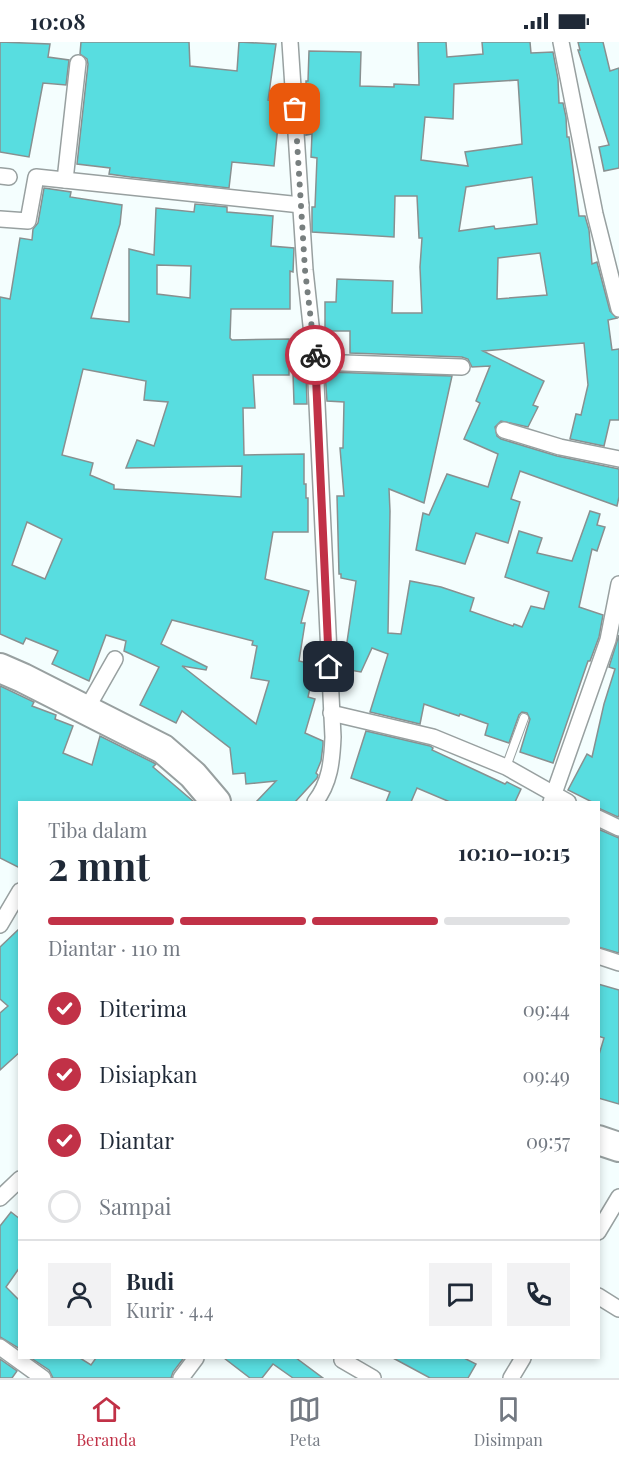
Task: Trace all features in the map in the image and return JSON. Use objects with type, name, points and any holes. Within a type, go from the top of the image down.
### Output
[{"type":"highway","points":[[0,668],[163,749],[193,775],[215,801]]},
{"type":"highway","points":[[600,1141],[619,1147]]},
{"type":"street","points":[[290,42],[305,270],[315,362],[333,737],[331,766],[324,792],[316,801]]},
{"type":"street","points":[[561,42],[595,214],[619,309]]},
{"type":"street","points":[[64,180],[78,63]]},
{"type":"street","points":[[0,219],[28,221],[36,177],[301,205]]},
{"type":"street","points":[[315,362],[462,367]]},
{"type":"street","points":[[504,430],[560,447],[619,459]]},
{"type":"street","points":[[331,713],[433,736],[506,767],[557,800],[608,640],[619,584]]},
{"type":"street","points":[[86,710],[115,659]]},
{"type":"street","points":[[600,819],[619,828]]},
{"type":"street","points":[[0,925],[18,894]]},
{"type":"street","points":[[600,957],[619,963]]},
{"type":"street","points":[[0,1198],[18,1181]]},
{"type":"street","points":[[600,1229],[619,1197]]},
{"type":"street","points":[[600,1297],[619,1309]]},
{"type":"street","points":[[0,1347],[43,1378]]},
{"type":"street","points":[[181,1378],[194,1359]]},
{"type":"street","points":[[511,1378],[522,1359]]},
{"type":"street","points":[[342,1360],[373,1378]]},
{"type":"lane","points":[[506,767],[524,718]]},
{"type":"building","points":[[0,42],[50,44],[48,57],[69,60],[66,85],[43,83],[29,157],[0,152]]},
{"type":"building","points":[[81,42],[189,42],[190,66],[237,71],[239,42],[276,44],[268,100],[284,102],[286,122],[278,125],[274,166],[232,162],[229,188],[109,174],[110,168],[77,164],[88,64],[87,59],[80,54]]},
{"type":"building","points":[[418,42],[446,42],[447,57],[483,54],[482,42],[530,42],[531,53],[553,52],[558,79],[559,103],[563,103],[566,117],[579,216],[585,216],[589,230],[592,264],[597,262],[610,311],[617,318],[608,320],[612,350],[619,349],[619,420],[610,420],[604,446],[570,439],[576,414],[581,415],[588,385],[584,343],[483,351],[544,381],[533,405],[538,407],[528,427],[501,421],[495,427],[497,436],[557,456],[619,469],[617,506],[520,471],[511,499],[520,502],[508,543],[476,533],[465,564],[416,550],[423,513],[429,515],[447,474],[488,487],[498,454],[464,439],[480,403],[476,401],[490,366],[472,367],[468,359],[462,357],[350,353],[350,331],[325,331],[325,302],[336,302],[337,279],[393,281],[392,313],[422,313],[420,267],[422,238],[419,238],[417,196],[395,196],[394,237],[312,232],[317,158],[311,157],[312,134],[306,135],[304,104],[306,104],[309,51],[361,52],[360,86],[419,85]],"holes":[[[518,80],[522,144],[465,152],[468,166],[421,160],[425,117],[453,119],[454,84]],[[532,177],[537,224],[495,229],[494,226],[459,231],[466,187]],[[540,253],[547,295],[497,299],[498,258]]]},
{"type":"building","points":[[578,42],[603,42],[610,71],[619,68],[619,168],[604,171],[599,147],[609,145],[578,50],[580,50]]},
{"type":"building","points":[[44,188],[71,192],[70,197],[122,205],[120,224],[91,318],[129,322],[129,249],[154,255],[156,208],[194,212],[195,204],[227,207],[227,212],[273,216],[271,246],[294,248],[293,272],[290,271],[290,309],[231,309],[230,338],[232,340],[289,339],[289,375],[253,375],[255,408],[243,408],[244,455],[304,454],[308,532],[273,532],[265,579],[309,591],[301,623],[305,623],[299,661],[315,665],[308,697],[315,699],[305,733],[323,741],[323,745],[321,761],[316,773],[317,778],[296,801],[257,801],[276,781],[246,784],[245,773],[233,774],[230,748],[182,711],[176,723],[140,705],[159,667],[124,651],[126,641],[106,635],[89,681],[52,664],[58,651],[26,638],[23,644],[0,634],[0,297],[10,299],[20,238],[32,240],[33,229],[38,223]],"holes":[[[157,265],[191,266],[190,298],[157,294]],[[83,369],[146,381],[144,400],[168,402],[154,446],[137,440],[126,468],[242,466],[241,497],[114,489],[114,485],[90,475],[93,463],[62,455]],[[27,522],[62,539],[45,579],[12,565]],[[172,620],[253,641],[252,645],[257,646],[251,678],[269,681],[256,724],[182,666],[206,670],[207,667],[161,644]]]},
{"type":"building","points":[[306,372],[307,404],[294,404],[293,373]]},
{"type":"building","points":[[325,372],[452,376],[424,503],[389,489],[388,633],[401,634],[410,581],[441,587],[474,598],[470,611],[522,627],[531,606],[544,609],[549,592],[505,577],[519,531],[542,538],[537,553],[572,561],[590,511],[600,514],[597,525],[605,527],[597,551],[592,549],[579,607],[603,615],[599,637],[590,661],[588,661],[553,763],[520,752],[530,719],[527,713],[522,712],[519,715],[509,743],[485,735],[488,724],[424,704],[420,724],[370,712],[388,654],[372,648],[361,672],[343,669],[356,581],[341,578],[339,574],[337,496],[344,496],[340,448],[343,448],[344,402],[327,401]]},
{"type":"building","points":[[619,635],[618,817],[600,809],[600,801],[590,801],[568,790],[587,754],[592,757],[615,669],[609,667]]},
{"type":"building","points":[[0,686],[34,702],[32,706],[56,715],[55,719],[73,726],[63,753],[92,765],[100,736],[156,764],[153,767],[193,801],[18,801],[18,867],[0,858]]},
{"type":"building","points":[[366,731],[430,746],[432,750],[505,784],[507,782],[521,789],[515,801],[448,801],[417,788],[411,801],[386,801],[390,792],[351,778]]},
{"type":"building","points":[[600,830],[619,838],[619,953],[600,948]]},
{"type":"building","points":[[18,930],[18,1054],[0,1070],[0,1013],[8,1006],[0,999],[0,947]]},
{"type":"building","points":[[600,985],[619,990],[619,1104],[600,1099],[600,1051],[604,1038],[600,1037]]},
{"type":"building","points":[[11,1212],[18,1217],[18,1270],[6,1287],[18,1299],[18,1348],[0,1337],[0,1226]]},
{"type":"building","points":[[0,1359],[17,1371],[12,1378],[0,1378]]},
{"type":"building","points":[[32,1359],[82,1359],[91,1365],[95,1359],[183,1359],[171,1378],[53,1378],[49,1370]]},
{"type":"building","points":[[225,1359],[297,1359],[323,1378],[293,1378],[273,1364],[262,1378],[250,1378]]},
{"type":"building","points":[[395,1359],[466,1359],[476,1364],[468,1378],[430,1378]]},
{"type":"way so far","points":[[295,109],[305,270],[315,355]]},
{"type":"route","points":[[315,355],[329,667]]}]
